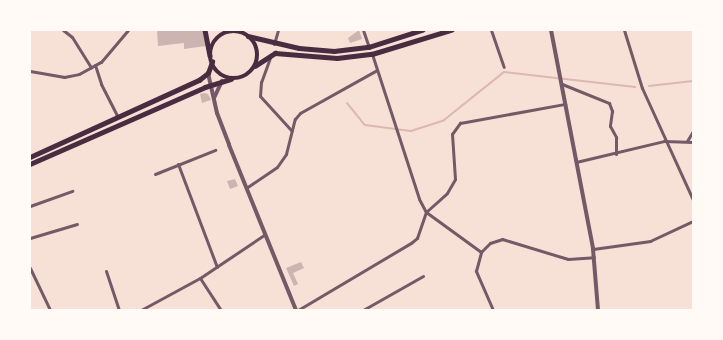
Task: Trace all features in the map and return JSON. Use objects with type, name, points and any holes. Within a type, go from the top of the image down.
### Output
[{"type":"main road","points":[[205,30],[211,60],[219,73],[231,78]]},
{"type":"main road","points":[[30,157],[199,80],[208,73],[212,47],[222,35],[232,32],[242,32],[248,36],[274,44],[334,51],[368,47],[422,30]]},
{"type":"main road","points":[[30,164],[210,84],[248,75],[255,66],[272,54],[337,58],[372,54],[451,30]]},
{"type":"main road","points":[[248,36],[256,46],[255,66]]},
{"type":"street","points":[[63,30],[72,37],[91,68]]},
{"type":"street","points":[[30,71],[64,77],[91,68],[95,66],[122,39],[128,30]]},
{"type":"street","points":[[274,44],[278,30]]},
{"type":"street","points":[[363,30],[368,47]]},
{"type":"street","points":[[491,30],[504,68]]},
{"type":"street","points":[[551,30],[593,249],[598,310]]},
{"type":"street","points":[[624,30],[642,88],[664,141],[693,200]]},
{"type":"street","points":[[272,54],[261,82],[260,96],[292,131]]},
{"type":"street","points":[[372,54],[420,199],[426,212],[481,252]]},
{"type":"street","points":[[95,66],[101,84],[118,117]]},
{"type":"street","points":[[246,188],[277,167],[286,154],[295,119],[305,108],[378,70]]},
{"type":"street","points":[[208,73],[214,99],[246,188],[264,235],[297,310],[410,244],[417,238],[426,212],[453,185],[456,173],[452,134],[460,123],[566,104]]},
{"type":"street","points":[[214,99],[216,89],[224,80]]},
{"type":"street","points":[[561,84],[609,103],[612,112],[610,126],[616,137],[616,154]]},
{"type":"street","points":[[687,141],[693,131]]},
{"type":"street","points":[[576,162],[616,154],[664,141],[693,142]]},
{"type":"street","points":[[155,174],[215,150]]},
{"type":"street","points":[[178,164],[217,267]]},
{"type":"street","points":[[30,206],[72,191]]},
{"type":"street","points":[[593,249],[650,241],[693,221]]},
{"type":"street","points":[[30,238],[77,224]]},
{"type":"street","points":[[141,310],[200,278],[264,235]]},
{"type":"street","points":[[493,310],[476,271],[481,252],[490,243],[502,239],[568,259],[594,257]]},
{"type":"street","points":[[30,268],[50,310]]},
{"type":"street","points":[[106,271],[119,310]]},
{"type":"street","points":[[363,310],[423,276]]},
{"type":"street","points":[[200,278],[221,310]]},
{"type":"building","points":[[157,30],[203,30],[206,46],[184,49],[184,43],[158,46]]},
{"type":"building","points":[[359,30],[362,39],[350,43],[348,38]]},
{"type":"building","points":[[200,94],[208,94],[211,100],[202,103]]},
{"type":"building","points":[[235,179],[238,186],[230,189],[227,181]]},
{"type":"building","points":[[301,262],[304,268],[293,273],[298,284],[294,286],[286,268]]},
{"type":"waterway","points":[[347,103],[365,125],[411,131],[444,120],[504,72],[635,87]]},
{"type":"waterway","points":[[649,86],[693,81]]}]
